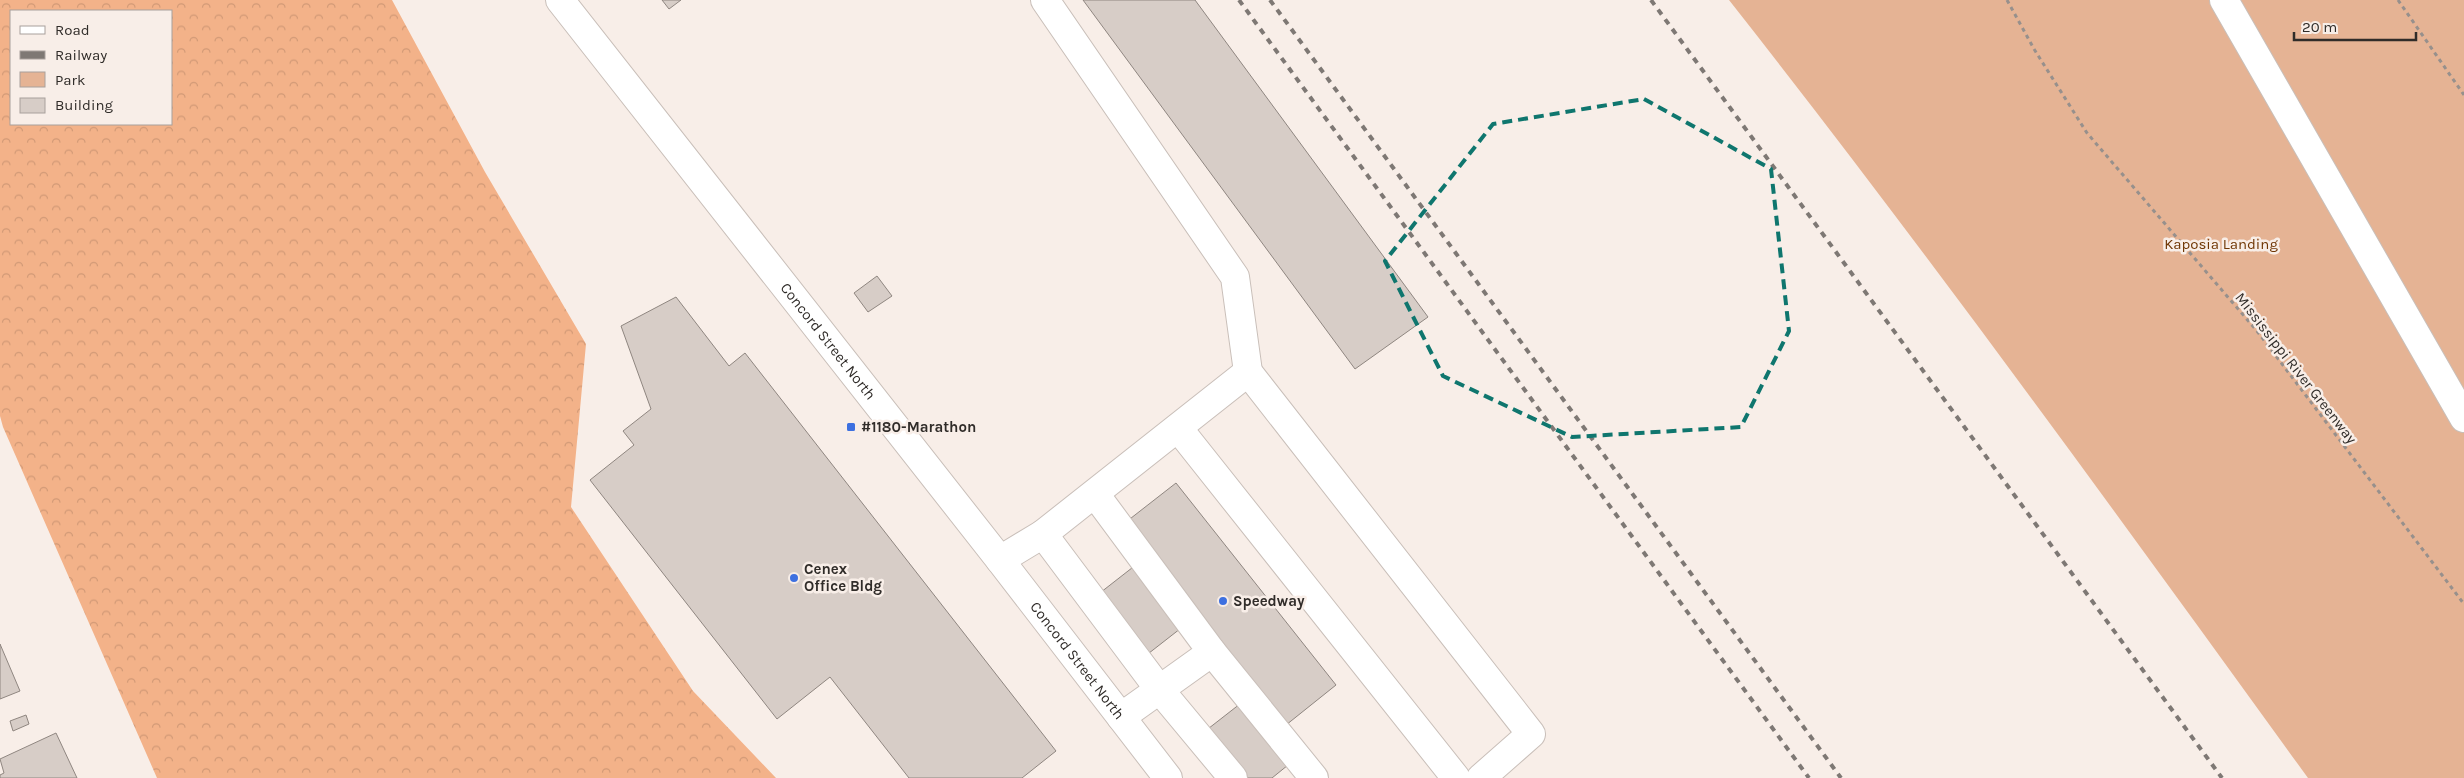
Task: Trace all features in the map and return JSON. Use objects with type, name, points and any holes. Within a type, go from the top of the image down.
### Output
[{"type":"main road","name":"Concord Street North","points":[[560,0],[1000,560],[1168,778]]},
{"type":"main road","points":[[1045,0],[1235,277],[1248,372],[1531,734],[1481,778]]},
{"type":"main road","points":[[2224,0],[2464,418]]},
{"type":"main road","points":[[1000,560],[1043,534],[1248,372]]},
{"type":"main road","points":[[1178,428],[1456,778]]},
{"type":"main road","points":[[1095,494],[1212,652],[1314,778]]},
{"type":"main road","points":[[1043,534],[1159,689],[1233,778]]},
{"type":"main road","points":[[1120,717],[1212,652]]},
{"type":"path","name":"Mississippi River Greenway","points":[[2007,0],[2034,49],[2087,133],[2257,331],[2464,604]]},
{"type":"path","points":[[2398,0],[2464,95]]},
{"type":"highlighted area","points":[[1644,99],[1771,169],[1789,331],[1741,427],[1572,437],[1443,376],[1385,261],[1493,124]]},
{"type":"green space","points":[[0,0],[392,0],[485,172],[586,344],[571,507],[693,691],[776,778],[157,778],[3,427],[0,416]]},
{"type":"green space","name":"Kaposia Landing","points":[[1729,0],[2464,0],[2464,778],[2308,778],[1950,289]]},
{"type":"building","points":[[662,0],[681,0],[669,9]]},
{"type":"building","points":[[1083,0],[1195,0],[1428,317],[1355,369]]},
{"type":"building","points":[[877,276],[892,296],[868,312],[854,293]]},
{"type":"building","name":"Cenex Office Bldg","points":[[676,297],[729,366],[745,353],[1056,751],[1022,778],[909,778],[830,677],[777,719],[590,480],[634,445],[623,431],[651,409],[621,326]]},
{"type":"building","points":[[1176,483],[1336,685],[1286,725],[1126,522]]},
{"type":"building","points":[[1137,564],[1185,625],[1144,657],[1096,596]]},
{"type":"building","points":[[0,644],[20,691],[0,699]]},
{"type":"building","points":[[1245,700],[1293,761],[1272,778],[1239,778],[1204,732]]},
{"type":"building","points":[[26,715],[29,724],[13,731],[10,721]]},
{"type":"building","points":[[56,733],[77,778],[0,778],[0,775],[4,773],[0,759]]},
{"type":"railway","points":[[1239,0],[1809,778]]},
{"type":"railway","points":[[1270,0],[1841,778]]},
{"type":"railway","points":[[1651,0],[2222,778]]},
{"type":"place","name":"#1180-Marathon","points":[[851,427]]},
{"type":"place","name":"Cenex Office Bldg","points":[[794,578]]},
{"type":"place","name":"Speedway","points":[[1223,601]]}]
